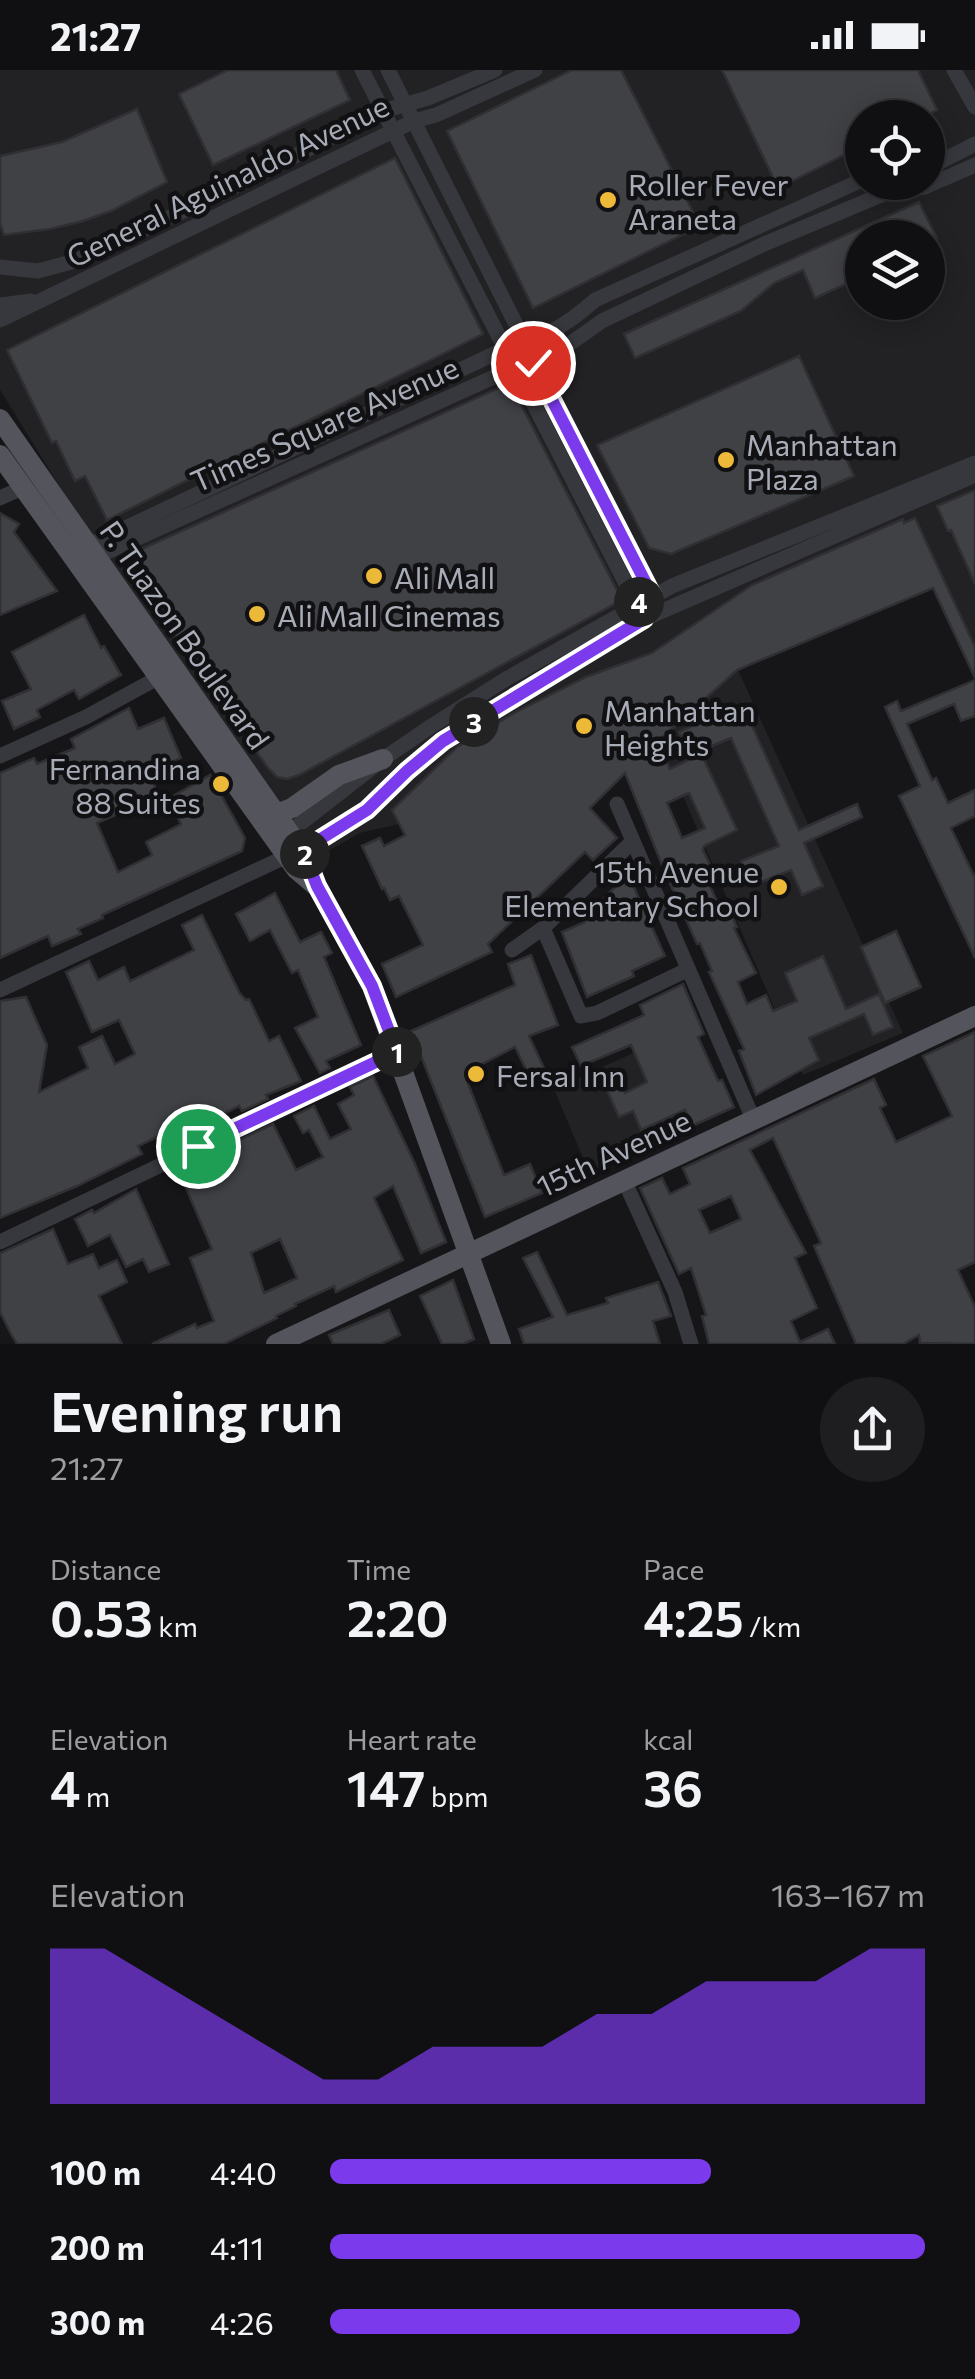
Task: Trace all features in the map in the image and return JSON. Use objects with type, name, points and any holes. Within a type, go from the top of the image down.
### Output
[{"type":"main road","name":"P. Tuazon Boulevard","points":[[0,419],[83,556],[289,845]]},
{"type":"main road","name":"P. Tuazon Boulevard","points":[[0,455],[22,488],[83,556]]},
{"type":"main road","name":"P. Tuazon Boulevard","points":[[166,673],[276,814],[296,869],[317,886],[372,986],[500,1344]]},
{"type":"main road","points":[[276,814],[292,808],[339,775],[383,759]]},
{"type":"main road","name":"15th Avenue","points":[[276,1344],[975,1016]]},
{"type":"street","points":[[362,70],[640,611]]},
{"type":"street","points":[[388,70],[660,611]]},
{"type":"street","name":"General Aguinaldo Avenue","points":[[0,268],[38,271],[75,261],[212,198],[383,111],[428,98],[495,70]]},
{"type":"street","name":"General Aguinaldo Avenue","points":[[0,320],[414,121],[436,115],[534,70]]},
{"type":"street","points":[[954,70],[975,107]]},
{"type":"street","points":[[945,159],[975,144]]},
{"type":"street","name":"Times Square Avenue","points":[[83,556],[533,363],[570,346],[602,321],[764,244],[886,192],[925,188],[975,164]]},
{"type":"street","name":"Times Square Avenue","points":[[83,556],[504,351],[568,324],[594,300],[845,188]]},
{"type":"street","points":[[0,305],[41,300]]},
{"type":"street","points":[[0,990],[367,810],[443,741],[640,611],[652,595],[975,463]]},
{"type":"street","points":[[289,845],[352,782],[506,679],[640,611],[660,611],[975,475]]},
{"type":"street","points":[[0,498],[22,488]]},
{"type":"street","points":[[0,756],[86,717],[166,673]]},
{"type":"street","points":[[352,782],[350,789],[355,802],[367,810]]},
{"type":"street","points":[[618,804],[754,1121]]},
{"type":"street","points":[[512,950],[543,928],[633,841]]},
{"type":"street","points":[[543,928],[581,1016],[687,970]]},
{"type":"street","points":[[0,1242],[397,1052]]},
{"type":"street","points":[[624,1180],[676,1292],[691,1344]]},
{"type":"shaded area","points":[[0,70],[975,70],[975,678],[933,588],[738,670],[903,1033],[803,1075],[659,740],[480,916],[456,928],[399,824],[360,833],[319,856],[109,566],[0,390]]},
{"type":"shaded area","points":[[653,1044],[688,1128],[589,1172],[554,1089]]},
{"type":"building","points":[[228,70],[336,70],[350,100],[213,165],[179,94]]},
{"type":"building","points":[[572,70],[621,70],[700,226],[533,308],[447,131]]},
{"type":"building","points":[[722,70],[918,70],[932,100],[845,100],[845,154],[778,188]]},
{"type":"building","points":[[137,109],[167,182],[83,221],[4,235],[0,223],[0,156],[62,142]]},
{"type":"building","points":[[395,158],[483,334],[107,520],[85,476],[75,481],[56,441],[52,443],[7,350]]},
{"type":"building","points":[[919,202],[928,220],[879,220]]},
{"type":"building","points":[[845,235],[845,285],[815,298],[803,270],[774,283],[741,311],[635,358],[624,334]]},
{"type":"building","name":"Manhattan Plaza","points":[[799,356],[854,476],[671,554],[649,548],[597,445]]},
{"type":"building","name":"Ali Mall","points":[[510,383],[622,600],[299,775],[277,777],[141,589],[142,582],[130,574],[126,556]]},
{"type":"building","points":[[975,490],[975,584],[937,506]]},
{"type":"building","points":[[0,513],[19,524],[14,532],[57,591],[0,615]]},
{"type":"building","points":[[915,518],[975,647],[975,678],[933,588],[737,670],[658,741],[670,769],[691,759],[679,732],[742,703],[799,830],[857,804],[862,817],[804,843],[823,886],[802,895],[791,870],[751,886],[741,861],[779,846],[731,738],[700,751],[737,830],[703,850],[713,871],[705,875],[724,917],[731,914],[756,973],[738,982],[747,1004],[766,995],[773,1011],[797,1001],[785,973],[823,956],[846,1009],[879,994],[893,1027],[873,1035],[864,1014],[809,1038],[819,1060],[756,1095],[739,1051],[744,1049],[625,773],[590,808],[617,838],[593,860],[585,852],[488,944],[492,952],[396,997],[382,964],[423,945],[399,896],[390,900],[382,889],[362,846],[380,838],[384,846],[405,835],[392,810],[457,747],[586,677],[652,653],[752,585],[903,519],[904,523]],"holes":[[[689,793],[705,828],[682,838],[667,803]]]},
{"type":"building","points":[[84,615],[121,675],[79,699],[74,690],[37,710],[40,717],[14,729],[2,701],[31,689],[12,652]]},
{"type":"building","points":[[975,680],[975,716],[961,721],[954,704],[907,724],[932,780],[936,778],[948,803],[975,790],[975,816],[951,828],[975,878],[975,958],[899,796],[920,786],[885,707],[897,701],[901,711]]},
{"type":"building","points":[[129,708],[138,729],[164,718],[181,758],[149,773],[159,796],[97,823],[118,872],[152,855],[146,842],[181,824],[168,799],[210,775],[245,838],[242,851],[102,915],[103,918],[78,929],[81,934],[52,946],[48,936],[0,958],[0,773],[34,758],[37,764],[75,748],[71,739]]},
{"type":"building","points":[[628,874],[665,956],[632,971],[634,976],[587,997],[562,932],[585,922],[582,914],[605,904],[603,899]]},
{"type":"building","points":[[275,893],[300,942],[321,932],[332,953],[324,957],[361,1045],[326,1061],[330,1068],[320,1073],[295,1028],[318,1017],[298,970],[292,973],[270,930],[250,941],[236,914]]},
{"type":"building","points":[[202,915],[240,994],[249,999],[269,1041],[279,1036],[301,1081],[266,1095],[268,1099],[242,1111],[239,1106],[172,1141],[168,1132],[138,1146],[142,1154],[0,1218],[0,1001],[26,997],[47,1045],[39,1092],[88,1068],[79,1047],[102,1036],[115,1064],[135,1054],[119,1020],[92,1032],[66,972],[89,961],[98,980],[124,967],[130,981],[194,950],[182,925]]},
{"type":"building","points":[[896,931],[921,987],[885,1003],[861,947]]},
{"type":"building","points":[[531,955],[558,1025],[529,1036],[550,1081],[535,1088],[515,1047],[473,1069],[477,1077],[467,1081],[504,1175],[530,1164],[542,1193],[485,1217],[411,1031],[515,985],[508,964]]},
{"type":"building","points":[[683,984],[704,1034],[698,1037],[734,1107],[692,1126],[685,1110],[641,1130],[633,1111],[619,1117],[606,1088],[620,1081],[625,1093],[647,1082],[631,1045],[581,1066],[572,1047],[644,1015],[640,1005]]},
{"type":"building","points":[[975,1032],[975,1262],[958,1270],[975,1307],[975,1344],[920,1343],[919,1335],[903,1344],[856,1344],[814,1246],[821,1243],[773,1138],[750,1150],[806,1253],[795,1258],[817,1308],[791,1321],[800,1342],[828,1329],[835,1344],[709,1344],[702,1316],[706,1315],[691,1268],[679,1274],[640,1188],[662,1178],[670,1194],[690,1184],[683,1168],[874,1079],[886,1105],[880,1108],[896,1142],[952,1116],[923,1056]],"holes":[[[731,1196],[741,1219],[710,1233],[699,1210]]]},
{"type":"building","points":[[373,1076],[415,1164],[446,1242],[421,1253],[393,1186],[374,1198],[403,1260],[336,1292],[334,1286],[295,1304],[277,1318],[224,1344],[152,1344],[195,1324],[197,1328],[214,1321],[190,1258],[212,1249],[178,1169],[273,1124],[296,1170],[323,1157],[309,1130],[303,1133],[294,1116],[314,1106],[330,1139],[351,1129],[338,1104],[354,1095],[350,1087]],"holes":[[[280,1239],[297,1278],[264,1293],[251,1253]]]},
{"type":"building","points":[[136,1189],[169,1264],[149,1272],[143,1259],[126,1267],[110,1235],[88,1246],[75,1219],[92,1210],[94,1213]]},
{"type":"building","points":[[53,1229],[68,1264],[93,1254],[99,1268],[117,1260],[127,1282],[99,1296],[122,1344],[17,1344],[0,1312],[0,1253]]},
{"type":"building","points":[[537,1252],[567,1315],[658,1282],[671,1316],[653,1321],[660,1344],[524,1344],[519,1329],[553,1317],[523,1258]]},
{"type":"building","points":[[453,1280],[474,1339],[463,1344],[442,1344],[420,1296]]},
{"type":"building","points":[[389,1310],[400,1335],[381,1344],[333,1344],[329,1335]]},
{"type":"place","name":"Roller Fever Araneta","points":[[608,200]]},
{"type":"place","name":"Manhattan Plaza","points":[[726,460]]},
{"type":"place","name":"Ali Mall","points":[[374,576]]},
{"type":"place","name":"Ali Mall Cinemas","points":[[257,614]]},
{"type":"place","name":"Manhattan Heights","points":[[584,726]]},
{"type":"place","name":"Fernandina 88 Suites","points":[[221,784]]},
{"type":"place","name":"15th Avenue Elementary School","points":[[779,887]]},
{"type":"place","name":"Fersal Inn","points":[[476,1074]]},
{"type":"route","points":[[198,1146],[397,1052],[372,986],[317,886],[303,850],[367,810],[443,741],[644,619],[636,604],[652,595],[533,363]]}]
